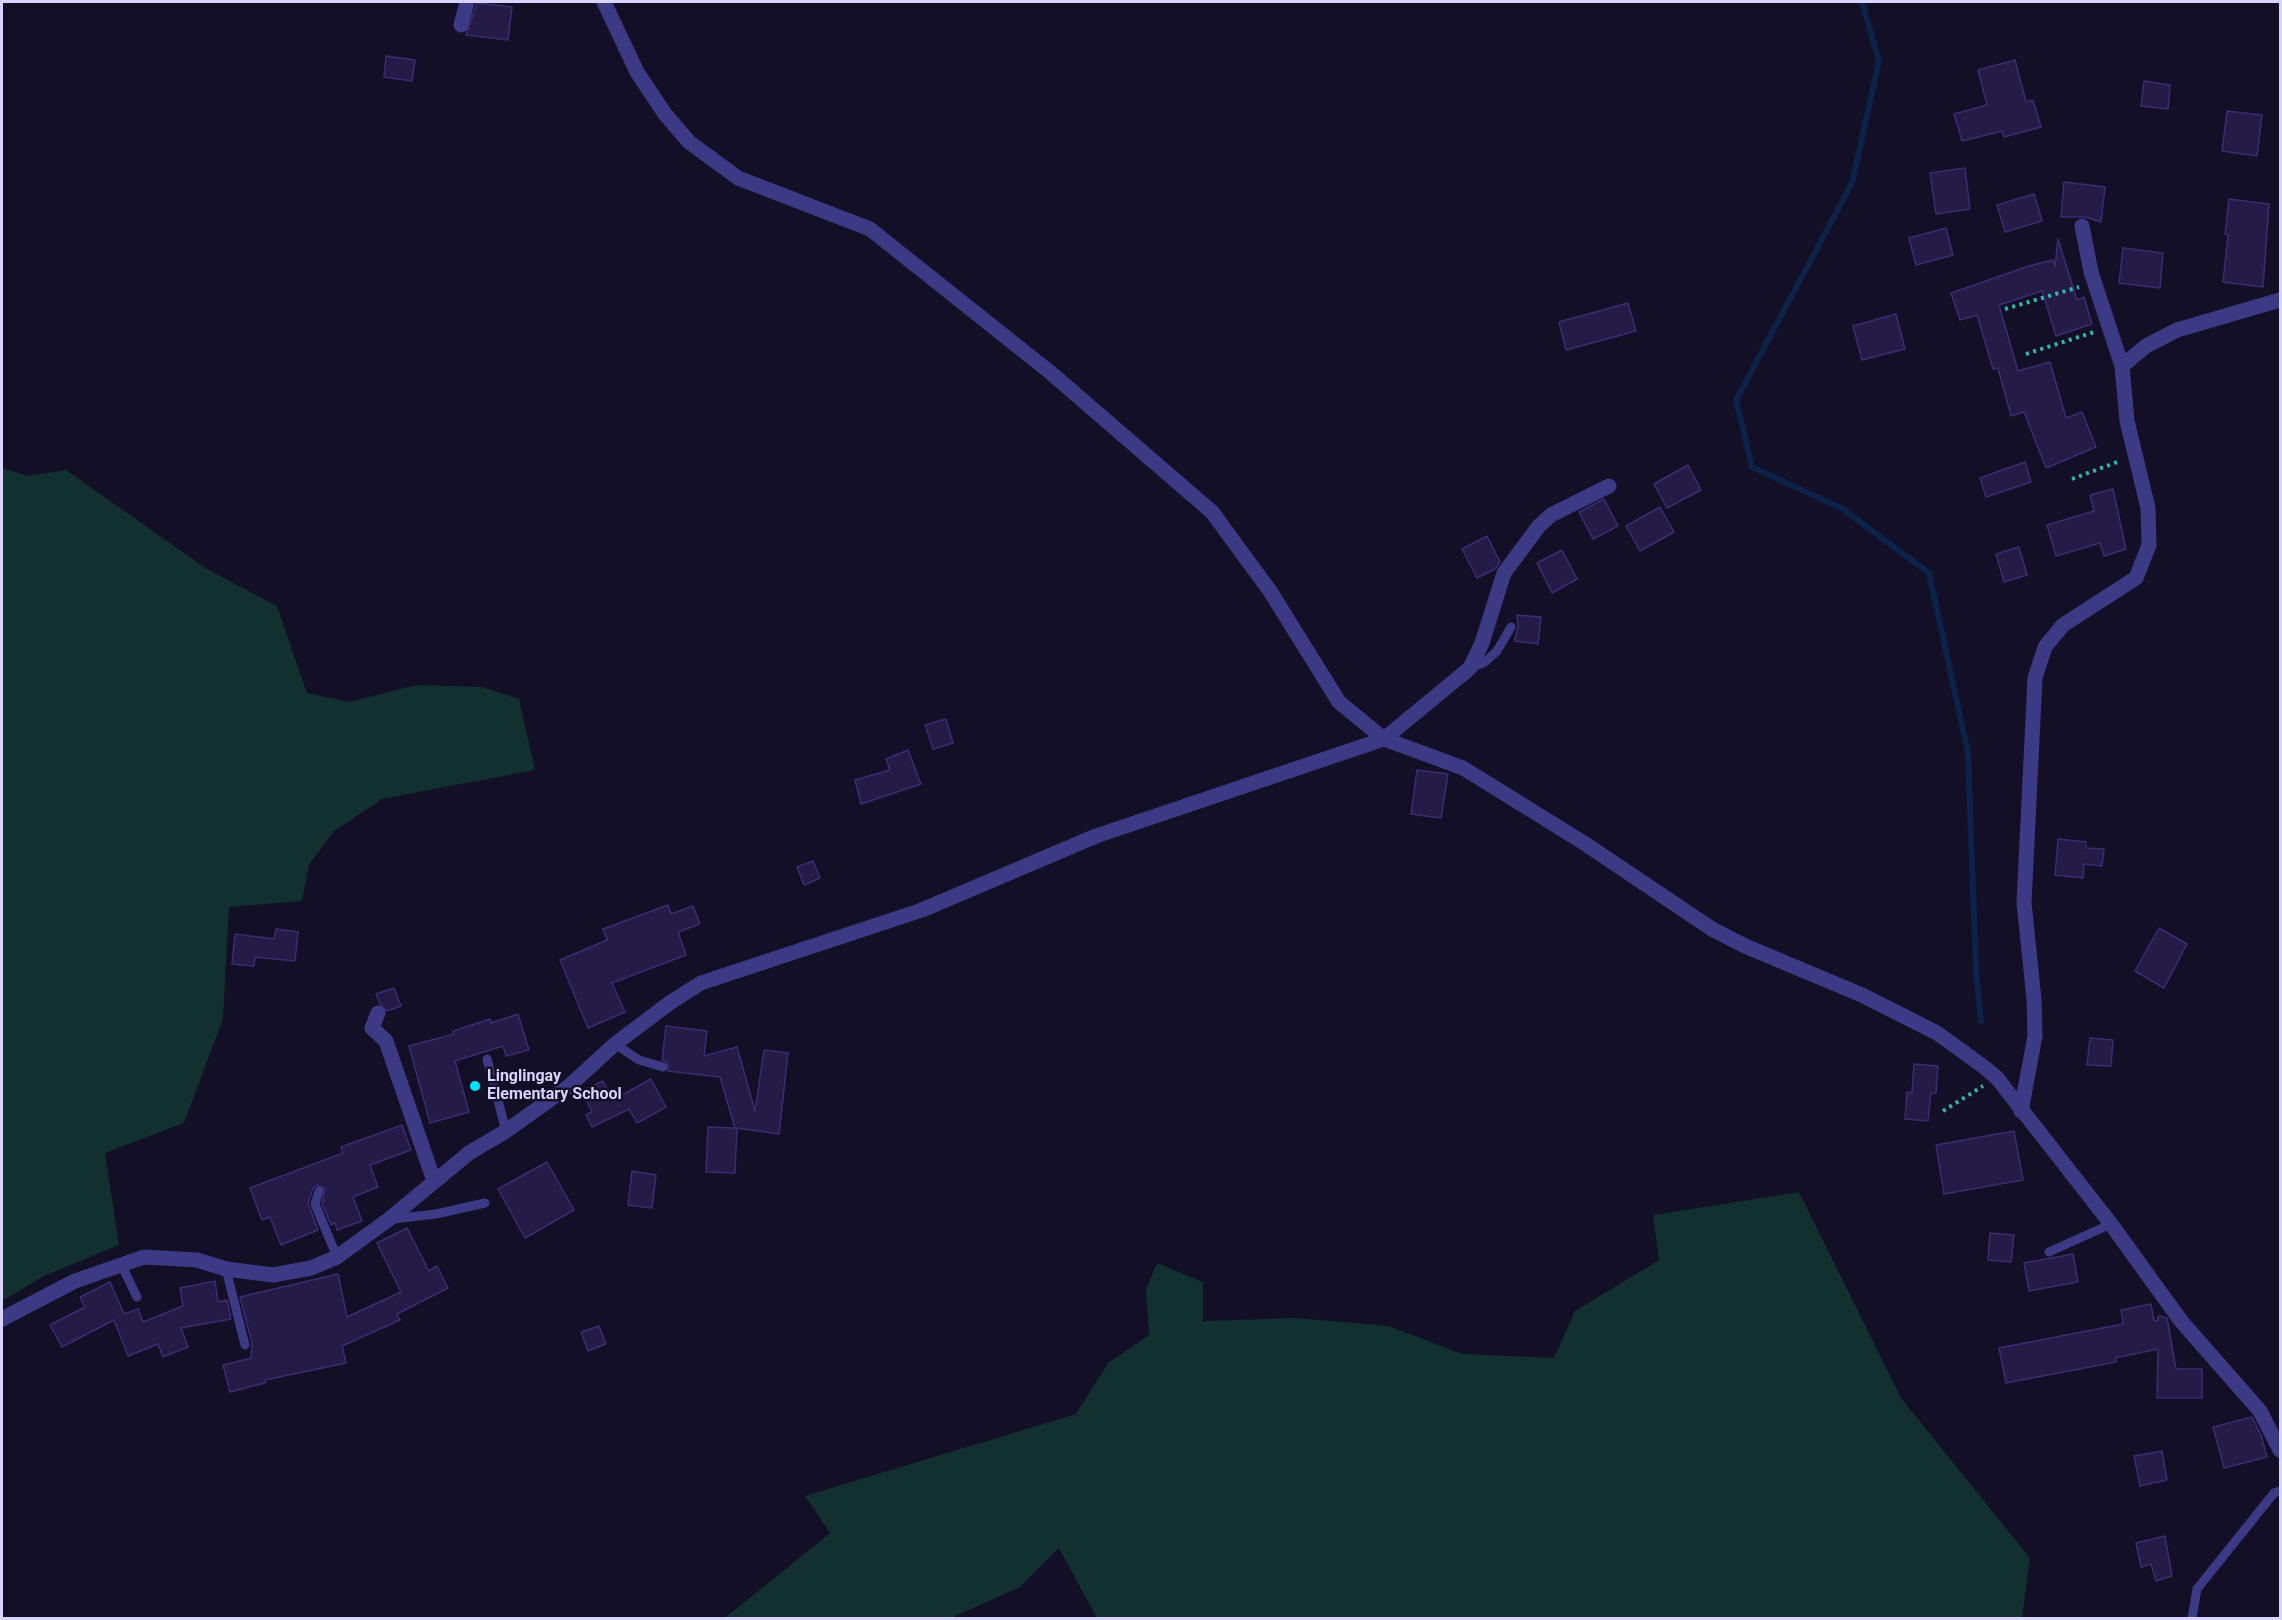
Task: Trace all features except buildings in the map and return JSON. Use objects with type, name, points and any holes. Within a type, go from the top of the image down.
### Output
[{"type":"street","points":[[461,25],[466,2]]},
{"type":"street","points":[[604,2],[637,72],[665,114],[689,142],[738,178],[870,228],[1051,373],[1212,512],[1270,591],[1339,702],[1384,739],[1463,768],[1584,843],[1712,929],[1745,946],[1862,995],[1937,1033],[1997,1078],[2020,1111],[2111,1224],[2181,1321],[2260,1411],[2280,1450]]},
{"type":"street","points":[[2020,1111],[2035,1036],[2034,999],[2024,903],[2035,678],[2045,647],[2063,625],[2136,578],[2149,545],[2148,508],[2127,421],[2122,366],[2094,282],[2082,226]]},
{"type":"street","points":[[2122,366],[2146,346],[2177,330],[2280,300]]},
{"type":"street","points":[[2,1319],[75,1281],[121,1263],[144,1257],[197,1260],[226,1269],[273,1275],[311,1268],[337,1257],[388,1220],[469,1153],[507,1131],[568,1087],[615,1044],[671,1002],[702,983],[922,910],[1096,836],[1384,739],[1470,668],[1489,624],[1504,573],[1539,526],[1551,515],[1608,486]]},
{"type":"street","points":[[378,1014],[372,1028],[386,1041],[434,1181]]},
{"type":"lane","points":[[1470,668],[1485,662],[1497,651],[1511,627]]},
{"type":"lane","points":[[615,1044],[639,1060],[663,1067]]},
{"type":"lane","points":[[487,1059],[507,1131]]},
{"type":"lane","points":[[319,1191],[315,1204],[337,1257]]},
{"type":"lane","points":[[388,1220],[436,1214],[485,1203]]},
{"type":"lane","points":[[2049,1252],[2111,1224]]},
{"type":"lane","points":[[121,1263],[137,1297]]},
{"type":"lane","points":[[226,1269],[245,1345]]},
{"type":"lane","points":[[2192,1618],[2197,1589],[2274,1493],[2280,1491]]},
{"type":"path","points":[[2005,309],[2094,282]]},
{"type":"path","points":[[2026,354],[2109,328]]},
{"type":"path","points":[[2072,478],[2135,456]]},
{"type":"path","points":[[1944,1111],[1997,1078]]},
{"type":"green space","points":[[2,468],[28,476],[66,470],[207,569],[277,606],[307,693],[349,702],[416,685],[482,687],[519,699],[535,770],[382,799],[334,831],[309,865],[302,901],[229,907],[223,1019],[184,1123],[105,1153],[119,1245],[44,1276],[2,1301]]},
{"type":"green space","points":[[1799,1192],[1901,1398],[2030,1558],[2022,1618],[1097,1618],[1059,1548],[1020,1587],[951,1618],[725,1618],[830,1533],[805,1496],[1076,1414],[1108,1363],[1149,1335],[1146,1290],[1157,1263],[1203,1282],[1203,1321],[1297,1318],[1389,1326],[1462,1354],[1554,1358],[1575,1311],[1659,1260],[1653,1215]]},
{"type":"waterway","points":[[1862,2],[1879,61],[1852,183],[1736,400],[1752,467],[1843,509],[1929,573],[1968,753],[1976,971],[1981,1021]]},
{"type":"place","name":"Linglingay Elementary School","points":[[475,1086]]}]
